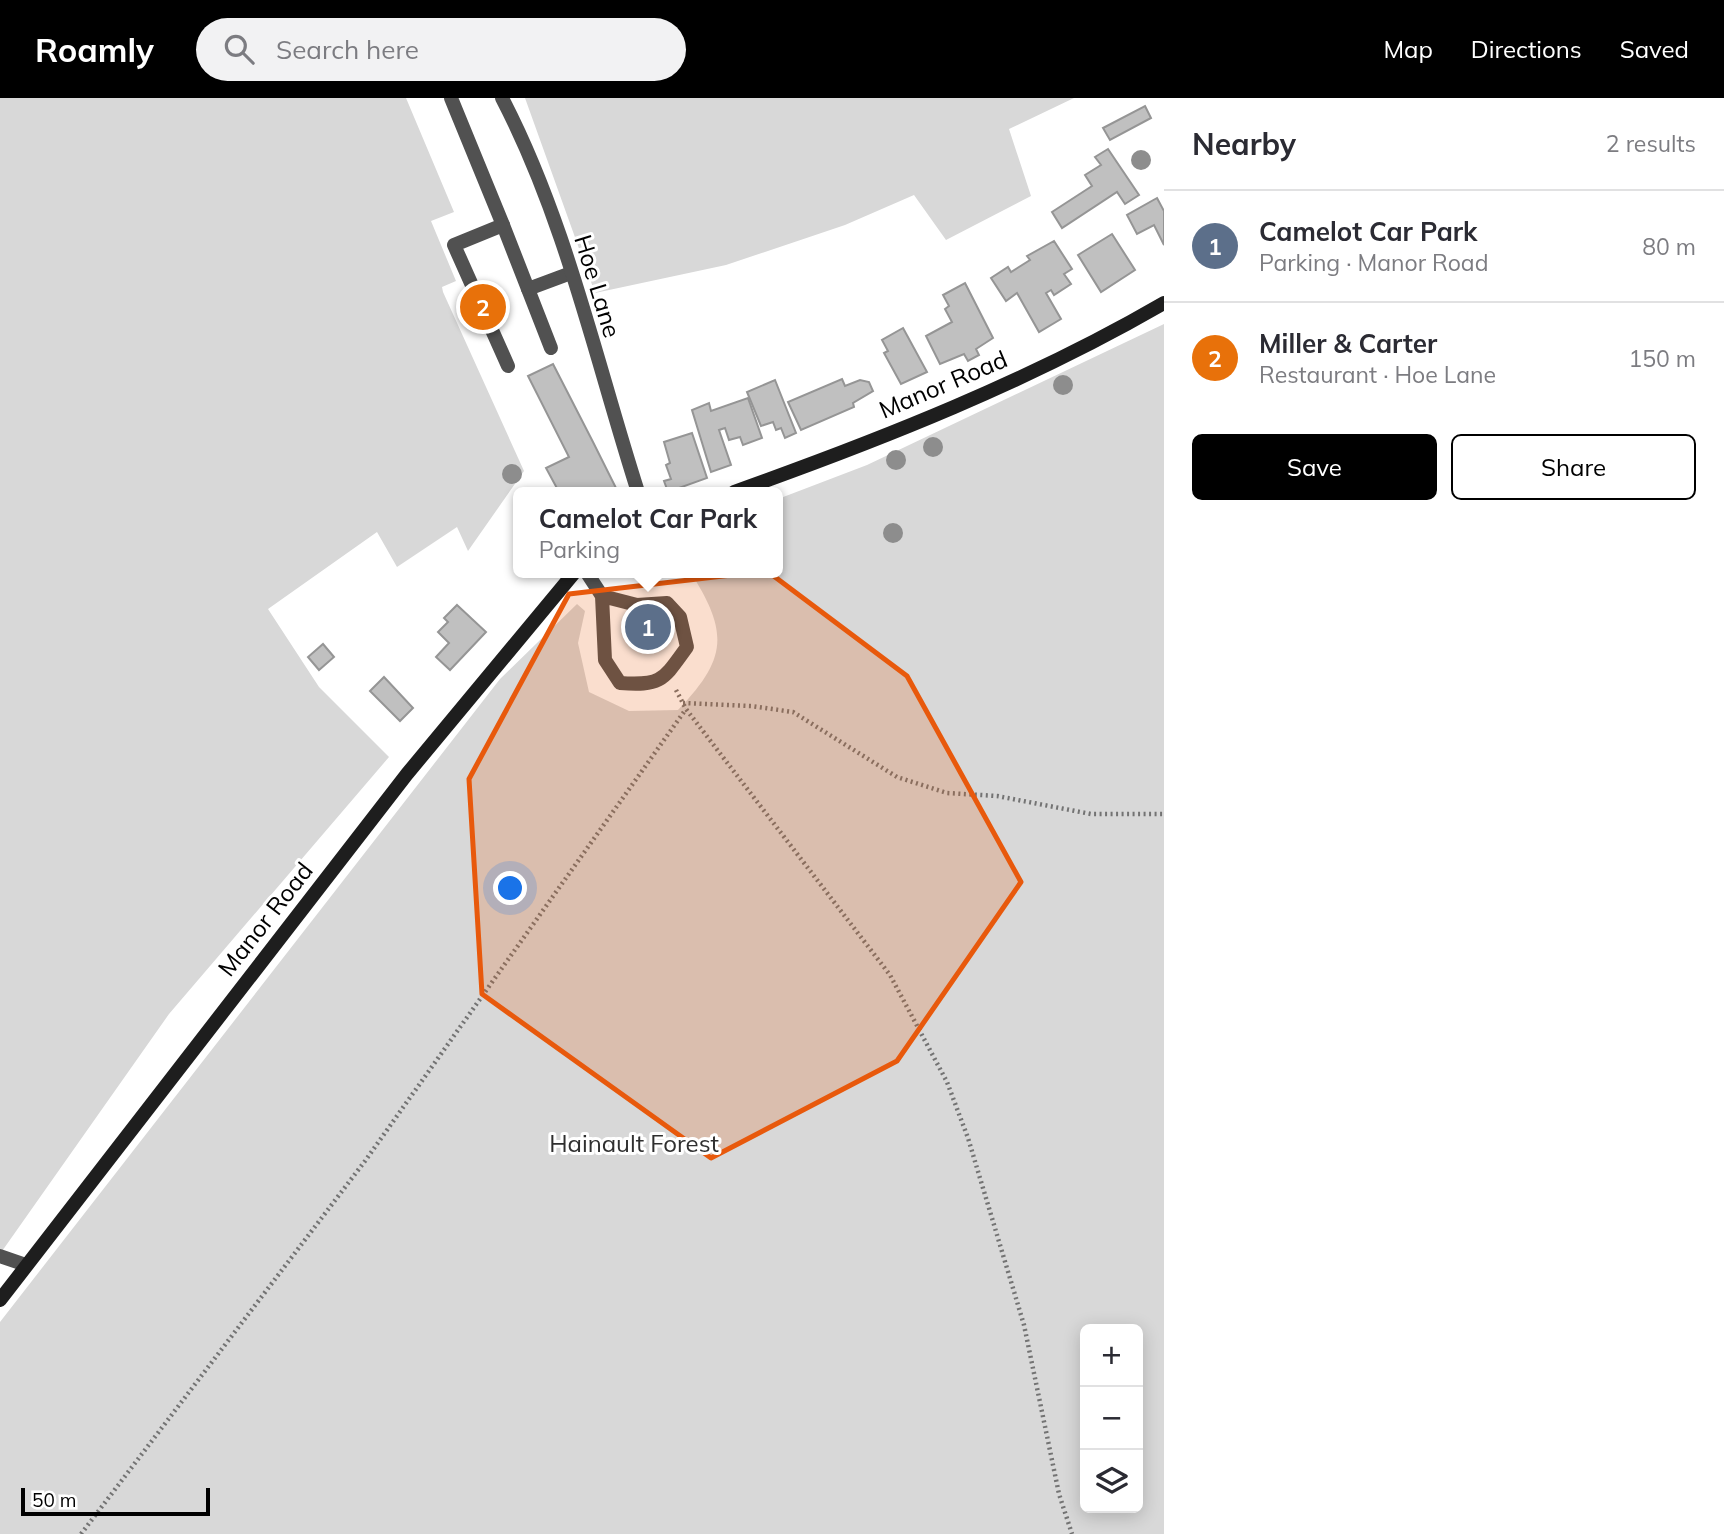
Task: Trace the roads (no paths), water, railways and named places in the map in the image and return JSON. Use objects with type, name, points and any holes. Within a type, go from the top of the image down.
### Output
[{"type":"street","points":[[451,98],[551,348]]},
{"type":"street","name":"Hoe Lane","points":[[502,98],[523,139],[571,273],[636,487]]},
{"type":"street","points":[[503,225],[454,245],[508,366]]},
{"type":"street","points":[[528,289],[571,273]]},
{"type":"street","name":"Manor Road","points":[[748,487],[807,466],[995,388],[1164,303]]},
{"type":"street","name":"Manor Road","points":[[0,1300],[407,774],[569,578]]},
{"type":"street","points":[[590,578],[602,596],[605,660],[620,682],[649,685],[668,672],[687,647],[680,617],[667,603],[637,605],[602,596]]},
{"type":"street","points":[[0,1256],[26,1265]]},
{"type":"place","name":"Miller & Carter","points":[[483,307]]},
{"type":"place","name":"Camelot Car Park","points":[[648,627]]},
{"type":"park label","name":"Hainault Forest","points":[[634,1143]]}]
